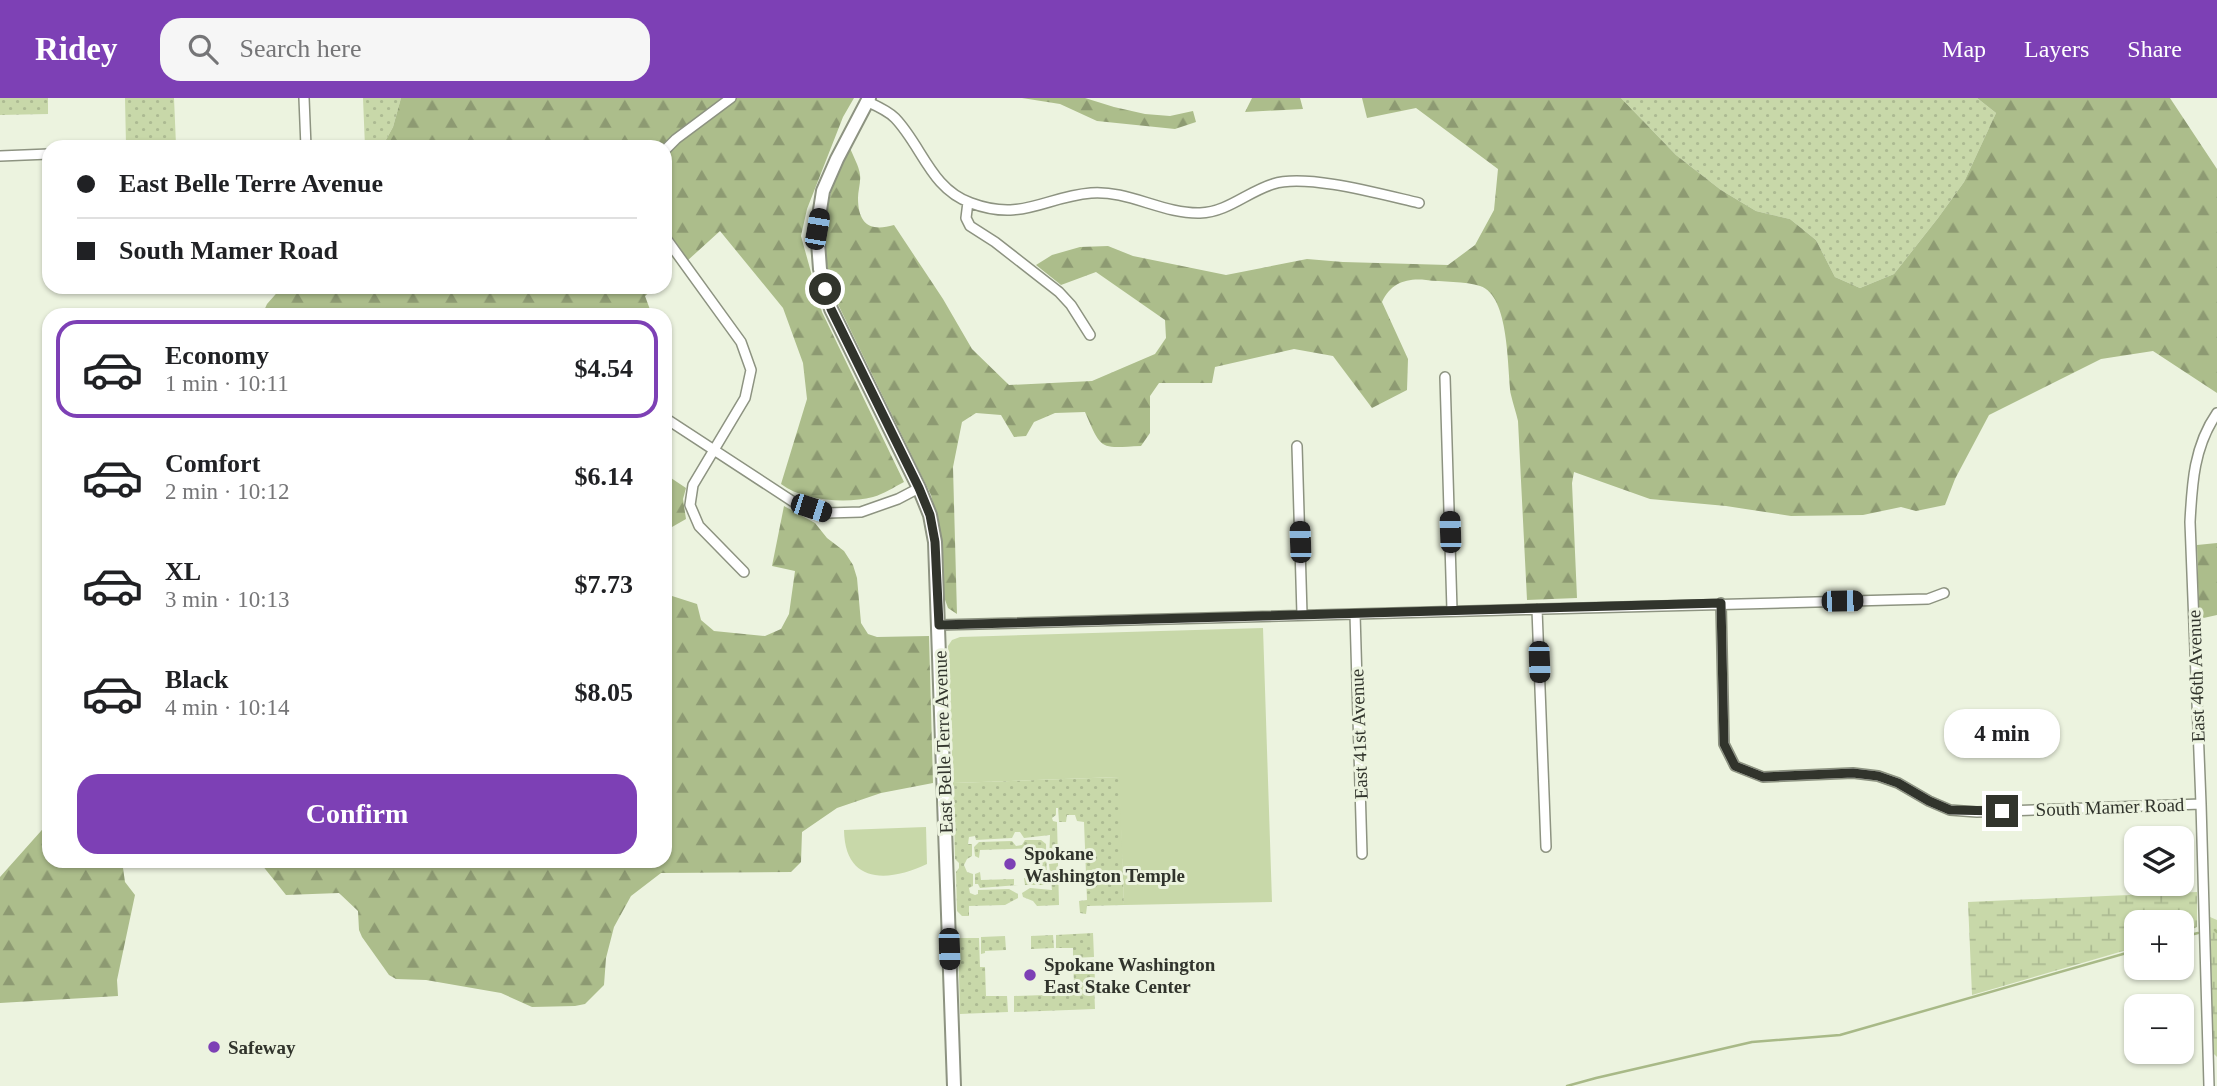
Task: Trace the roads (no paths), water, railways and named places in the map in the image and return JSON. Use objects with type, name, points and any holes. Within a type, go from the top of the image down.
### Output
[{"type":"street","points":[[304,98],[306,140]]},
{"type":"street","points":[[672,143],[732,98]]},
{"type":"street","points":[[869,100],[893,116],[911,137],[928,168],[945,188],[968,202],[989,209],[1028,209],[1092,193],[1119,195],[1187,213],[1218,211],[1272,184],[1287,180],[1308,181],[1419,203]]},
{"type":"street","name":"East Belle Terre Avenue","points":[[869,100],[823,191],[817,229],[820,270],[831,309],[919,488],[930,515],[935,542],[954,1086]]},
{"type":"street","points":[[0,156],[42,155]]},
{"type":"street","points":[[968,202],[967,218],[970,226],[1059,292],[1071,305],[1090,335]]},
{"type":"street","points":[[672,247],[741,341],[751,370],[745,398],[693,485],[690,505],[699,526],[744,572]]},
{"type":"street","points":[[1445,377],[1452,610]]},
{"type":"street","name":"East 46th Avenue","points":[[2209,1086],[2202,804],[2190,522],[2192,476],[2199,448],[2217,412]]},
{"type":"street","points":[[672,423],[795,503],[827,513],[861,512],[898,499],[919,488]]},
{"type":"street","points":[[1297,446],[1302,614]]},
{"type":"street","points":[[939,625],[1928,599],[1944,593]]},
{"type":"street","name":"South Mamer Road","points":[[1721,603],[1724,744],[1735,766],[1763,777],[1853,773],[1878,776],[1898,783],[1950,810],[1978,812],[2202,804]]},
{"type":"street","points":[[1537,609],[1546,847]]},
{"type":"street","name":"East 41st Avenue","points":[[1355,614],[1362,854]]},
{"type":"waterway","points":[[2194,934],[2198,933]]},
{"type":"waterway","points":[[1567,1086],[1752,1042],[1840,1035],[2124,954]]},
{"type":"place","name":"Spokane Washington Temple","points":[[1010,864]]},
{"type":"place","name":"Spokane Washington East Stake Center","points":[[1030,975]]},
{"type":"place","name":"Safeway","points":[[214,1047]]}]
